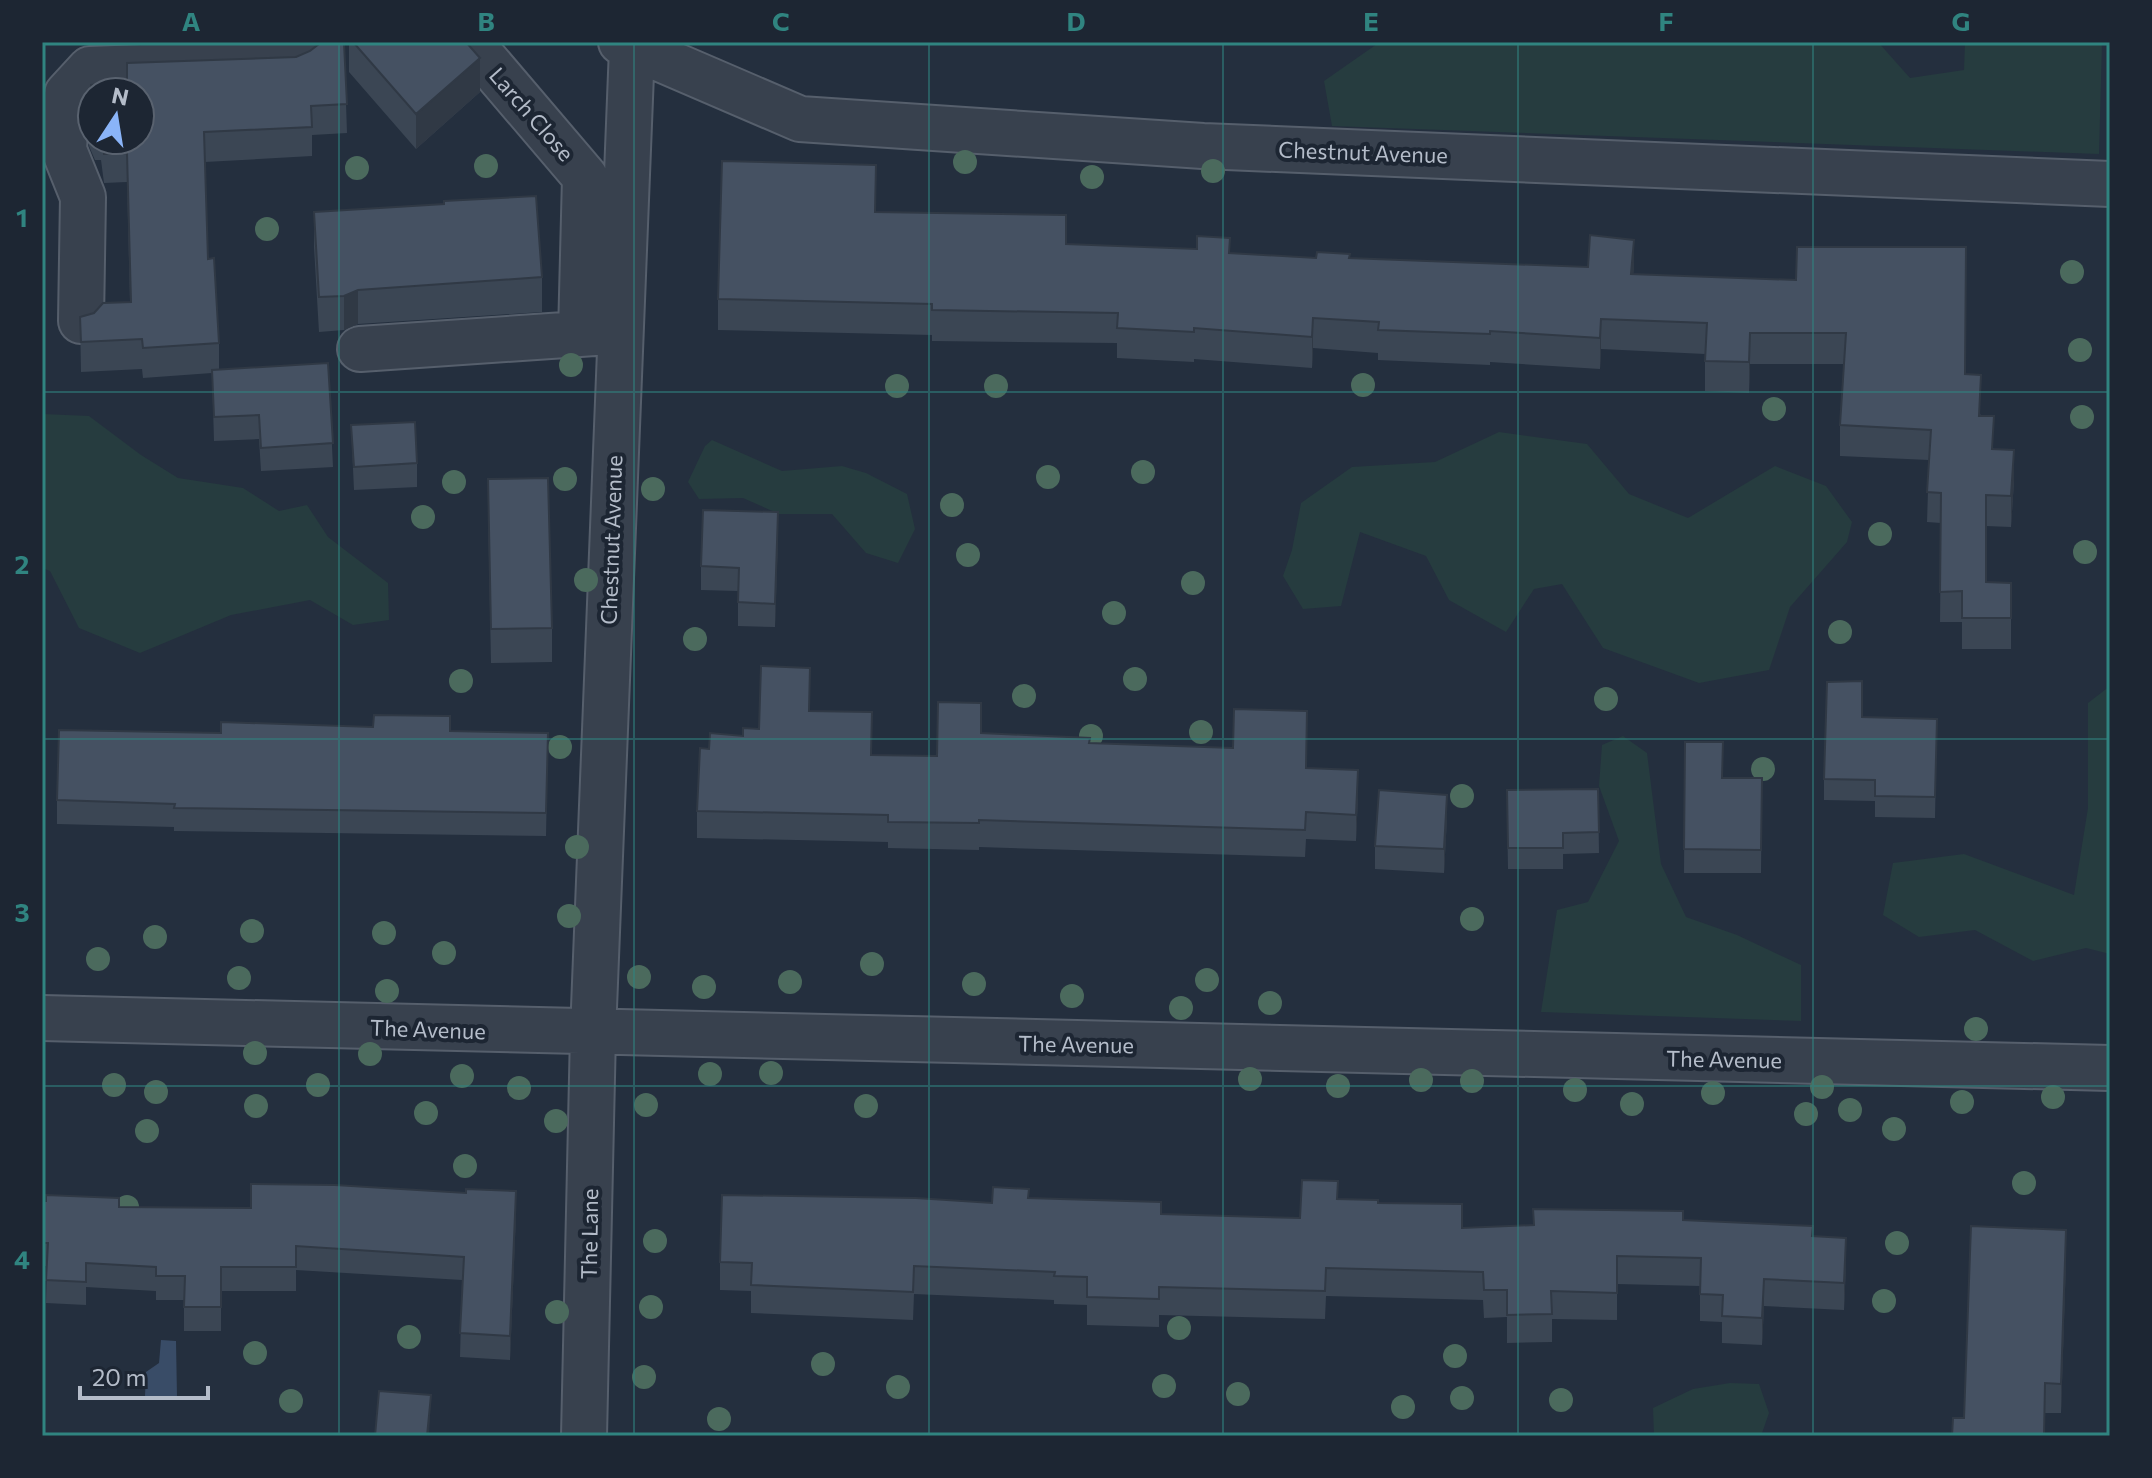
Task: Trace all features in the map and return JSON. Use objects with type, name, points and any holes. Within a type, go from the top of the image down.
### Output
[{"type":"street","points":[[81,321],[83,197],[64,150],[67,94],[90,69],[295,61],[318,42]]},
{"type":"street","name":"Larch Close","points":[[470,42],[585,177],[600,333]]},
{"type":"street","name":"Chestnut Avenue","points":[[593,1033],[600,333],[626,45],[800,119],[1203,146],[2110,184]]},
{"type":"street","points":[[360,349],[600,333]]},
{"type":"street","name":"The Avenue","points":[[42,1018],[2110,1068]]},
{"type":"street","name":"The Lane","points":[[584,1436],[593,1033]]},
{"type":"green space","points":[[1505,42],[1878,42],[1910,78],[1964,70],[1965,42],[2102,42],[2099,154],[1332,126],[1324,81],[1377,44],[1500,45]]},
{"type":"green space","points":[[42,414],[89,416],[178,478],[243,488],[279,511],[307,505],[328,537],[388,583],[389,620],[353,625],[310,600],[231,615],[140,653],[79,628],[50,571],[42,568]]},
{"type":"green space","points":[[1499,432],[1587,444],[1629,494],[1688,518],[1775,466],[1826,486],[1852,522],[1847,542],[1790,607],[1769,670],[1699,683],[1603,648],[1562,584],[1534,589],[1506,632],[1449,600],[1426,556],[1360,532],[1341,606],[1303,609],[1283,576],[1292,550],[1301,503],[1352,467],[1435,462]]},
{"type":"green space","points":[[712,440],[782,471],[842,466],[866,473],[907,494],[915,529],[898,563],[866,553],[832,514],[779,514],[743,498],[699,499],[688,482],[705,446]]},
{"type":"green space","points":[[2110,686],[2110,954],[2086,948],[2033,961],[1975,930],[1919,937],[1883,915],[1893,863],[1964,854],[2074,895],[2088,808],[2088,703]]},
{"type":"green space","points":[[1623,736],[1647,753],[1661,864],[1686,917],[1737,935],[1801,965],[1801,1021],[1541,1012],[1557,910],[1588,902],[1619,841],[1599,786],[1602,745]]},
{"type":"green space","points":[[1730,1383],[1759,1384],[1769,1413],[1761,1436],[1654,1436],[1653,1408],[1693,1389]]},
{"type":"water","points":[[161,1340],[176,1341],[177,1397],[145,1396],[146,1372],[159,1363]]},
{"type":"building","points":[[353,42],[466,42],[480,58],[416,114]]},
{"type":"building","points":[[344,43],[347,104],[311,106],[312,127],[204,132],[208,259],[214,258],[219,343],[143,348],[142,339],[81,342],[80,317],[94,313],[103,303],[131,302],[127,156],[156,156],[156,76],[127,76],[127,63],[296,57],[319,44]]},
{"type":"building","points":[[722,161],[876,165],[875,212],[1066,215],[1066,244],[1197,249],[1197,236],[1230,238],[1229,253],[1316,258],[1317,252],[1350,254],[1349,258],[1588,267],[1590,235],[1634,240],[1631,274],[1796,280],[1797,247],[1966,247],[1965,374],[1981,375],[1979,416],[1994,416],[1992,449],[2014,450],[2011,496],[1986,495],[1986,582],[2011,583],[2011,618],[1962,618],[1962,591],[1940,592],[1941,493],[1927,492],[1931,430],[1840,425],[1846,333],[1750,333],[1749,362],[1705,361],[1707,323],[1601,319],[1600,338],[1490,331],[1490,334],[1378,330],[1379,322],[1313,318],[1312,337],[1194,328],[1194,332],[1117,328],[1118,313],[932,310],[932,304],[718,299]]},
{"type":"building","points":[[536,196],[542,277],[358,290],[344,296],[319,297],[314,212]]},
{"type":"building","points":[[328,363],[333,443],[261,448],[259,415],[214,417],[212,370]]},
{"type":"building","points":[[415,422],[417,463],[354,467],[351,425]]},
{"type":"building","points":[[548,478],[552,628],[491,629],[488,479]]},
{"type":"building","points":[[703,510],[778,512],[775,604],[738,602],[739,568],[701,566]]},
{"type":"building","points":[[761,666],[810,668],[809,711],[872,712],[871,755],[937,756],[938,702],[981,703],[981,733],[1090,738],[1089,743],[1233,748],[1234,709],[1307,711],[1306,768],[1358,770],[1356,815],[1306,812],[1305,830],[979,820],[979,823],[888,822],[888,815],[697,811],[700,748],[709,749],[710,733],[743,736],[743,728],[759,729]]},
{"type":"building","points":[[1862,681],[1862,717],[1937,719],[1935,797],[1875,796],[1875,780],[1824,779],[1827,682]]},
{"type":"building","points":[[374,715],[450,716],[450,731],[548,733],[546,813],[174,808],[175,804],[57,800],[59,730],[221,733],[221,722],[373,727]]},
{"type":"building","points":[[1685,742],[1723,742],[1722,778],[1762,778],[1761,850],[1684,849]]},
{"type":"building","points":[[1598,789],[1599,832],[1563,833],[1563,848],[1508,848],[1507,790]]},
{"type":"building","points":[[1379,790],[1447,795],[1444,849],[1375,846]]},
{"type":"building","points":[[1302,1180],[1338,1181],[1337,1199],[1462,1204],[1462,1228],[1534,1225],[1533,1209],[1683,1211],[1683,1220],[1813,1226],[1812,1236],[1846,1238],[1844,1283],[1764,1279],[1762,1318],[1722,1316],[1723,1295],[1700,1294],[1701,1258],[1617,1256],[1617,1293],[1551,1291],[1552,1314],[1507,1315],[1507,1290],[1484,1290],[1483,1272],[1326,1268],[1325,1291],[1159,1287],[1159,1299],[1087,1297],[1087,1277],[1054,1276],[1055,1272],[914,1266],[913,1292],[751,1285],[752,1263],[720,1262],[722,1195],[916,1198],[992,1203],[993,1187],[1029,1189],[1028,1198],[1161,1202],[1161,1214],[1300,1218]]},
{"type":"building","points":[[251,1184],[335,1185],[466,1193],[466,1189],[516,1191],[510,1336],[460,1333],[464,1257],[296,1246],[296,1267],[221,1267],[221,1307],[184,1307],[185,1276],[156,1276],[156,1267],[86,1263],[86,1282],[46,1280],[48,1243],[42,1243],[42,1201],[46,1201],[46,1195],[119,1198],[119,1207],[251,1208]]},
{"type":"building","points":[[1971,1226],[2066,1230],[2061,1384],[2045,1383],[2044,1436],[1952,1436],[1953,1418],[1964,1418]]},
{"type":"building","points":[[379,1391],[431,1395],[427,1436],[375,1436]]}]
